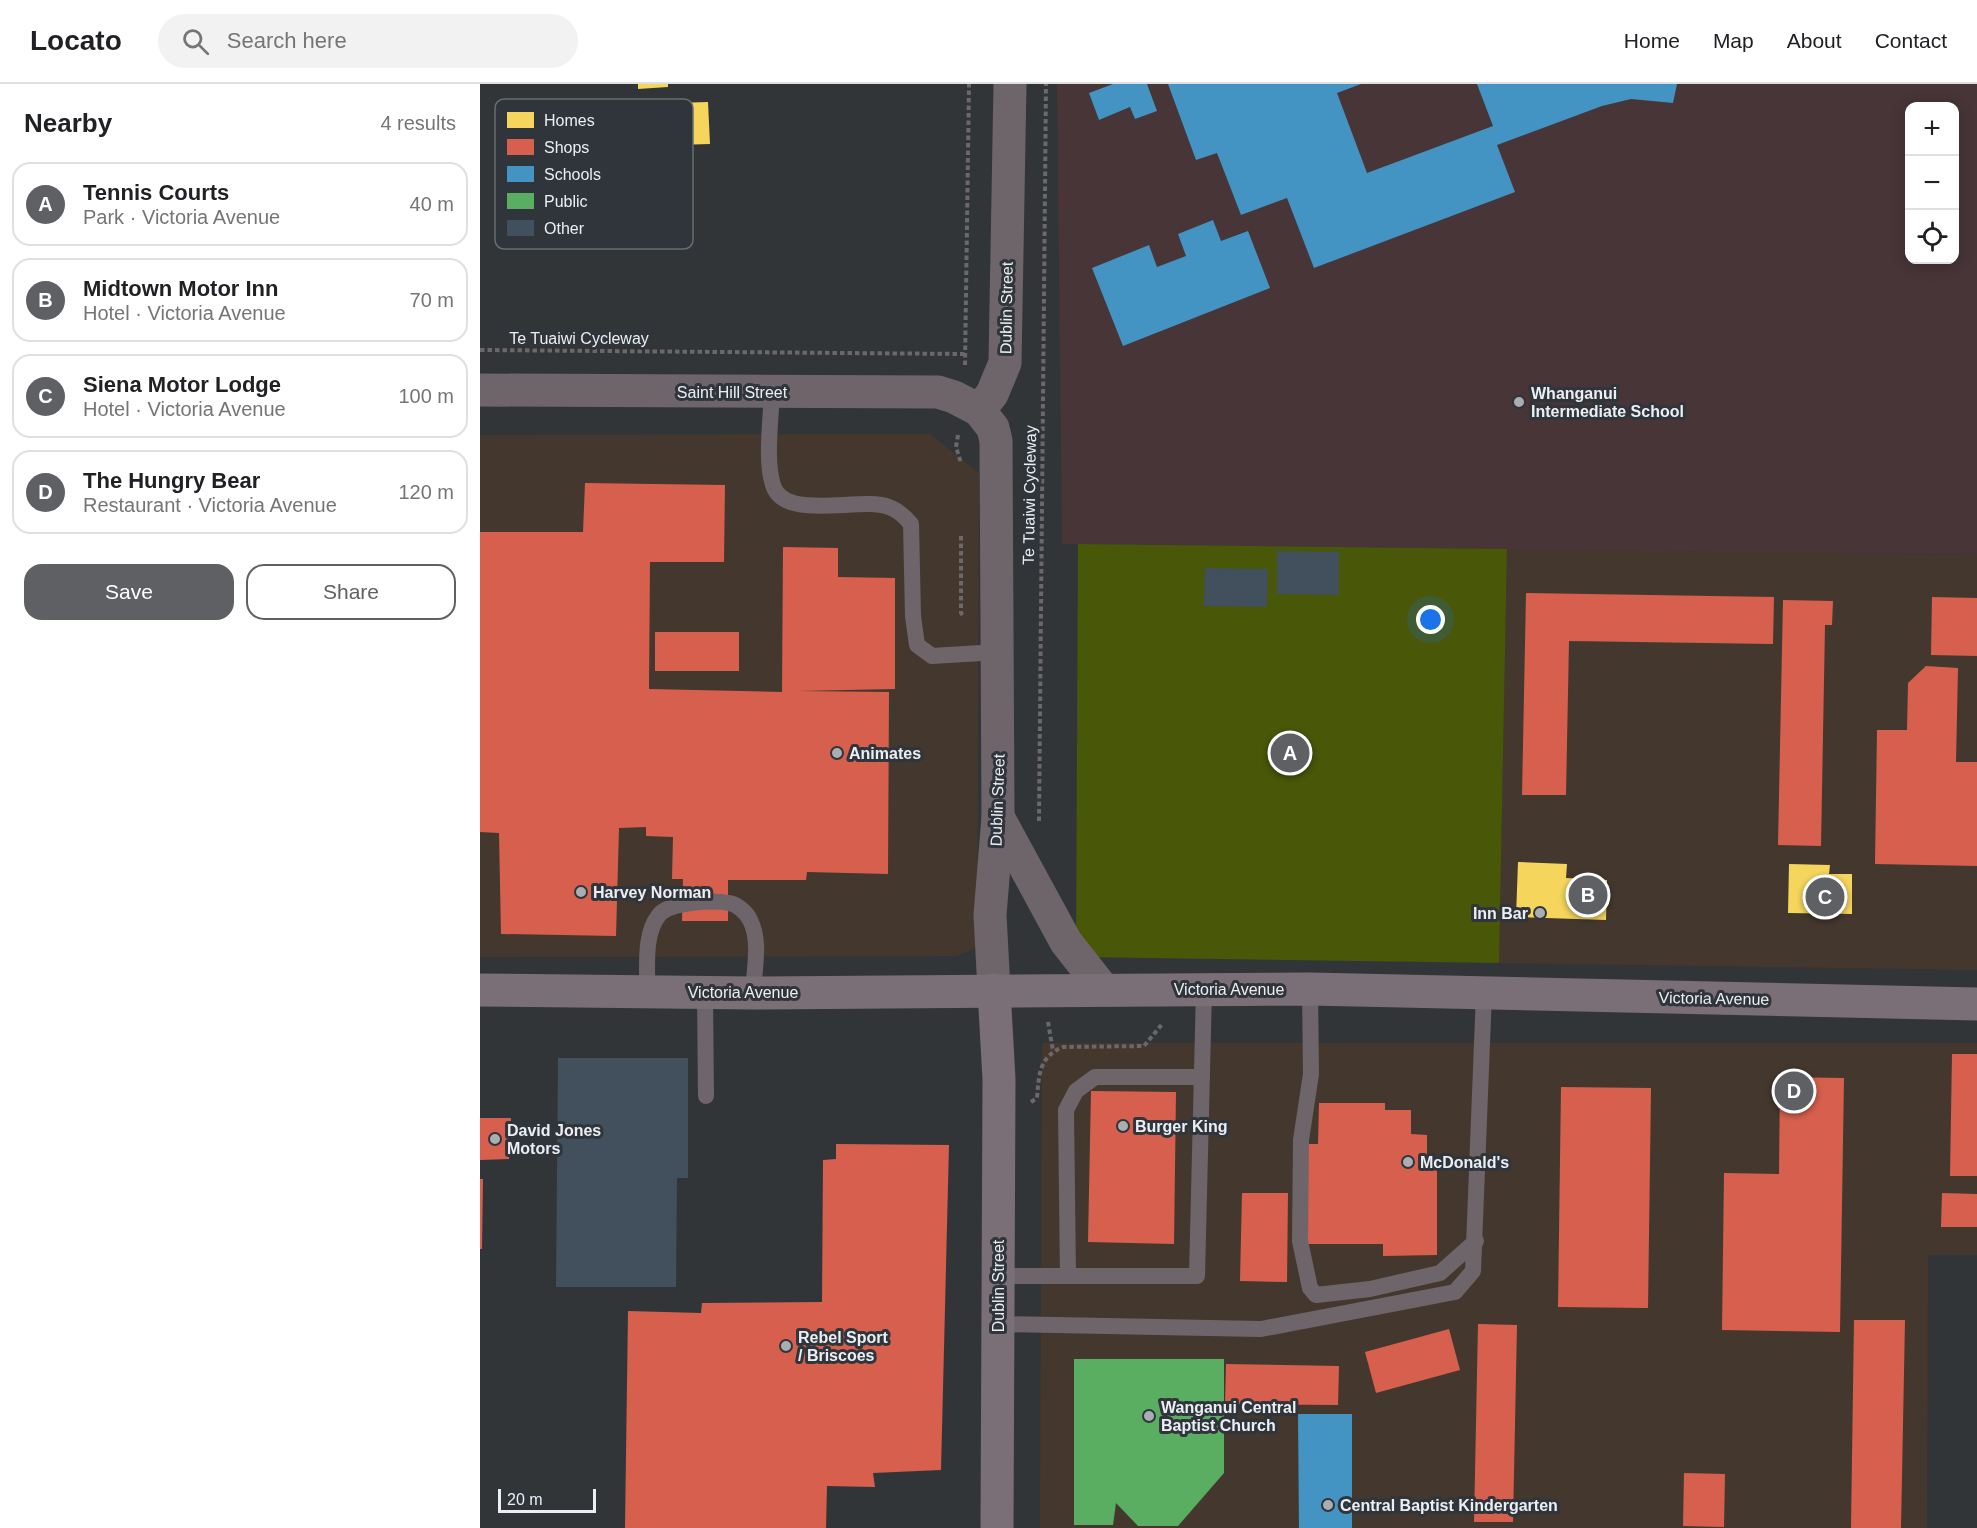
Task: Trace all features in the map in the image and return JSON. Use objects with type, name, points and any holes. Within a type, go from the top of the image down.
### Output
[{"type":"main road","name":"Victoria Avenue","points":[[480,990],[753,993],[1310,989],[1977,1004]]},
{"type":"main road","name":"Dublin Street","points":[[994,990],[999,1079],[997,1528]]},
{"type":"street","name":"Dublin Street","points":[[994,990],[990,915],[999,817],[996,441],[993,428],[979,410],[992,394],[1005,363],[1010,84]]},
{"type":"street","name":"Saint Hill Street","points":[[480,390],[938,392],[954,397],[979,410]]},
{"type":"street","points":[[999,817],[1066,942],[1103,989]]},
{"type":"lane","points":[[772,392],[770,468],[772,484],[778,496],[793,504],[888,506],[903,514],[911,524],[913,616],[917,645],[932,656],[998,652]]},
{"type":"lane","points":[[647,992],[648,939],[659,915],[672,905],[731,903],[744,911],[751,920],[755,939],[753,993]]},
{"type":"lane","points":[[998,1276],[1197,1276],[1204,989]]},
{"type":"lane","points":[[1310,989],[1311,1074],[1301,1140],[1300,1240],[1310,1288],[1316,1295],[1370,1289],[1440,1272],[1476,1241]]},
{"type":"lane","points":[[705,993],[706,1096]]},
{"type":"lane","points":[[998,1324],[1261,1329],[1455,1292],[1473,1271],[1476,1241],[1484,993]]},
{"type":"lane","points":[[1068,1276],[1066,1110],[1076,1091],[1095,1077],[1202,1077]]},
{"type":"path","points":[[965,363],[969,84]]},
{"type":"path","name":"Te Tuaiwi Cycleway","points":[[1039,826],[1046,84]]},
{"type":"path","name":"Te Tuaiwi Cycleway","points":[[480,350],[965,354]]},
{"type":"path","points":[[957,438],[956,447],[961,463],[961,475]]},
{"type":"path","points":[[961,532],[961,614],[967,620]]},
{"type":"path","points":[[1032,585],[1040,585]]},
{"type":"path","points":[[1051,1038],[1053,1051]]},
{"type":"shaded area","name":"Whanganui Intermediate School","points":[[1057,84],[1977,84],[1977,555],[1062,544]]},
{"type":"shaded area","points":[[930,434],[979,473],[977,947],[957,956],[480,957],[480,435]]},
{"type":"shaded area","points":[[1507,549],[1977,555],[1977,970],[1499,963]]},
{"type":"shaded area","points":[[1042,1043],[1977,1043],[1977,1255],[1928,1255],[1927,1528],[1040,1528]]},
{"type":"green space","points":[[1078,544],[1507,549],[1499,963],[1076,957]]},
{"type":"building: Homes","points":[[638,84],[668,84],[668,87],[638,89]]},
{"type":"building: Homes","points":[[693,102],[708,102],[710,144],[693,144]]},
{"type":"building: Homes","points":[[1518,862],[1567,864],[1566,878],[1607,880],[1606,920],[1516,917]]},
{"type":"building: Homes","points":[[1789,864],[1830,865],[1829,874],[1852,874],[1852,914],[1788,913]]},
{"type":"building: Shops","points":[[585,483],[725,485],[724,562],[650,562],[649,689],[782,692],[783,547],[838,548],[838,577],[895,578],[895,689],[798,691],[889,692],[888,874],[807,872],[806,880],[728,880],[728,921],[682,921],[683,879],[672,879],[673,837],[646,836],[646,827],[619,828],[616,936],[501,934],[499,833],[480,832],[480,532],[583,532]]},
{"type":"building: Shops","points":[[1526,593],[1774,597],[1773,644],[1569,641],[1566,795],[1522,795]]},
{"type":"building: Shops","points":[[1932,597],[1977,598],[1977,656],[1931,655]]},
{"type":"building: Shops","points":[[1783,600],[1833,601],[1832,625],[1825,625],[1821,846],[1778,845]]},
{"type":"building: Shops","points":[[655,632],[739,632],[739,671],[655,671]]},
{"type":"building: Shops","points":[[1926,666],[1958,668],[1956,762],[1977,762],[1977,866],[1875,864],[1877,730],[1907,730],[1908,683]]},
{"type":"building: Shops","points":[[1952,1054],[1977,1054],[1977,1176],[1950,1176]]},
{"type":"building: Shops","points":[[1780,1077],[1844,1078],[1840,1332],[1722,1330],[1724,1173],[1779,1174]]},
{"type":"building: Shops","points":[[1561,1087],[1651,1088],[1648,1308],[1558,1307]]},
{"type":"building: Shops","points":[[1091,1091],[1176,1092],[1174,1244],[1088,1242]]},
{"type":"building: Shops","points":[[1319,1103],[1385,1103],[1385,1110],[1411,1110],[1411,1134],[1427,1135],[1427,1166],[1437,1166],[1437,1255],[1383,1256],[1383,1244],[1308,1244],[1308,1144],[1318,1144]]},
{"type":"building: Shops","name":"David Jones Motors","points":[[480,1118],[511,1118],[509,1159],[480,1160]]},
{"type":"building: Shops","name":"Rebel Sport / Briscoes","points":[[836,1144],[949,1145],[941,1470],[873,1473],[875,1487],[827,1486],[826,1528],[625,1528],[628,1311],[701,1313],[702,1303],[822,1302],[823,1160],[836,1159]]},
{"type":"building: Shops","name":"David Jones Motors","points":[[480,1179],[483,1179],[482,1249],[480,1249]]},
{"type":"building: Shops","points":[[1242,1193],[1288,1193],[1287,1282],[1240,1281]]},
{"type":"building: Shops","points":[[1942,1193],[1977,1194],[1977,1227],[1941,1227]]},
{"type":"building: Shops","points":[[1854,1320],[1905,1320],[1901,1528],[1851,1528]]},
{"type":"building: Shops","points":[[1478,1324],[1517,1325],[1513,1522],[1474,1522]]},
{"type":"building: Shops","points":[[1449,1329],[1460,1370],[1376,1393],[1365,1352]]},
{"type":"building: Shops","points":[[1226,1364],[1339,1366],[1338,1405],[1225,1404]]},
{"type":"building: Shops","points":[[1684,1473],[1725,1474],[1724,1527],[1683,1526]]},
{"type":"building: Schools","points":[[1113,84],[1147,84],[1157,111],[1135,119],[1130,107],[1099,120],[1089,93]]},
{"type":"building: Schools","points":[[1168,84],[1361,84],[1337,93],[1367,173],[1493,126],[1477,84],[1677,84],[1673,103],[1631,99],[1602,106],[1497,145],[1515,192],[1314,268],[1287,198],[1241,215],[1217,153],[1196,160]]},
{"type":"building: Schools","points":[[1213,220],[1221,241],[1248,231],[1270,288],[1123,346],[1092,268],[1149,245],[1157,267],[1186,256],[1178,234]]},
{"type":"building: Schools","points":[[1298,1414],[1352,1414],[1352,1528],[1299,1528]]},
{"type":"building: Public","name":"Wanganui Central Baptist Church","points":[[1074,1359],[1224,1359],[1224,1473],[1178,1526],[1138,1526],[1116,1503],[1113,1525],[1074,1525]]},
{"type":"building: Other","points":[[1277,551],[1339,552],[1339,595],[1277,594]]},
{"type":"building: Other","points":[[1205,568],[1268,569],[1267,607],[1204,606]]},
{"type":"building: Other","points":[[558,1058],[688,1058],[688,1178],[677,1178],[676,1287],[556,1287]]},
{"type":"place","name":"Whanganui Intermediate School","points":[[1519,402]]},
{"type":"place","name":"Animates","points":[[837,753]]},
{"type":"place","name":"Tennis Courts","points":[[1290,753]]},
{"type":"place","name":"Harvey Norman","points":[[581,892]]},
{"type":"place","name":"Midtown Motor Inn","points":[[1588,895]]},
{"type":"place","name":"Siena Motor Lodge","points":[[1825,897]]},
{"type":"place","name":"Inn Bar","points":[[1540,913]]},
{"type":"place","name":"The Hungry Bear","points":[[1794,1091]]},
{"type":"place","name":"Burger King","points":[[1123,1126]]},
{"type":"place","name":"David Jones Motors","points":[[495,1139]]},
{"type":"place","name":"McDonald's","points":[[1408,1162]]},
{"type":"place","name":"Rebel Sport / Briscoes","points":[[786,1346]]},
{"type":"place","name":"Wanganui Central Baptist Church","points":[[1149,1416]]},
{"type":"place","name":"Central Baptist Kindergarten","points":[[1328,1505]]}]
